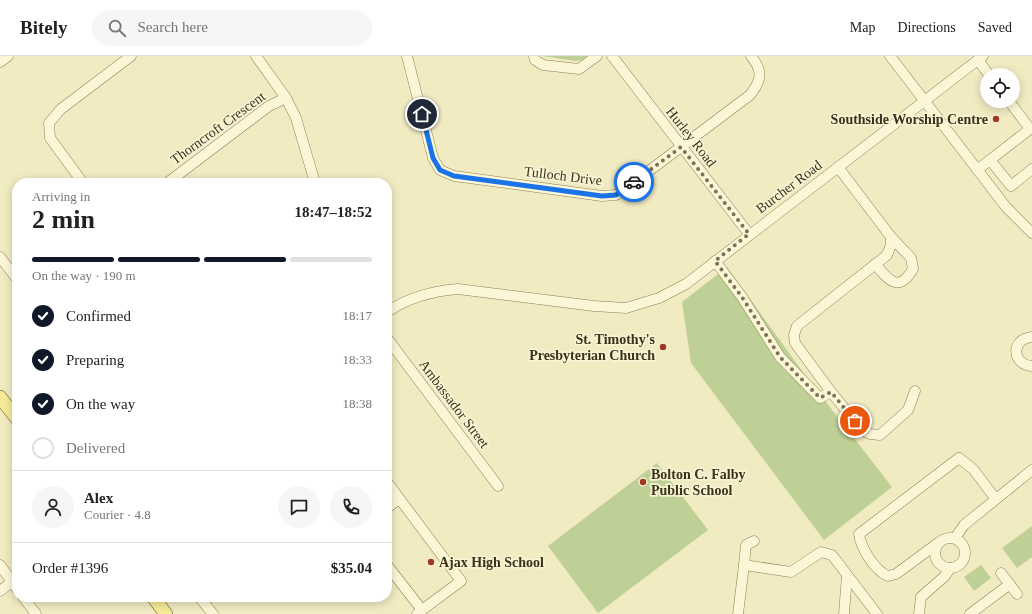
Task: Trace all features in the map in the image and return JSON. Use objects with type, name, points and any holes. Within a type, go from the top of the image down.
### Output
[{"type":"main road","points":[[0,397],[12,413]]},
{"type":"main road","points":[[157,602],[166,614]]},
{"type":"street","points":[[0,62],[8,56]]},
{"type":"street","points":[[80,178],[50,138],[49,123],[61,109],[131,56]]},
{"type":"street","points":[[256,56],[286,98],[296,118],[314,178]]},
{"type":"street","name":"Tulloch Drive","points":[[407,56],[433,158],[440,170],[454,176],[602,196],[616,195],[750,95],[756,88],[761,77],[757,64],[752,56]]},
{"type":"street","points":[[534,56],[535,60],[543,65],[578,69],[597,56]]},
{"type":"street","name":"Hurley Road","points":[[612,56],[749,234]]},
{"type":"street","points":[[890,56],[976,170],[1006,207],[1032,233]]},
{"type":"street","points":[[981,58],[986,68]]},
{"type":"street","name":"Burcher Road","points":[[392,309],[419,295],[458,288],[594,306],[626,308],[659,298],[686,284],[749,234],[981,58]]},
{"type":"street","name":"Thorncroft Crescent","points":[[174,178],[269,106],[286,98]]},
{"type":"street","points":[[976,170],[1031,131],[1013,108]]},
{"type":"street","points":[[990,160],[1011,186],[1032,169]]},
{"type":"street","points":[[838,167],[890,237],[911,258],[914,268],[907,279],[898,282],[889,280],[875,264]]},
{"type":"street","points":[[890,237],[891,245],[887,255],[797,326],[794,335],[796,343],[831,392],[863,431],[870,434],[880,435],[908,410],[915,391]]},
{"type":"street","points":[[0,257],[12,273]]},
{"type":"street","points":[[715,261],[742,297],[780,357],[820,398],[831,392]]},
{"type":"street","points":[[1032,337],[1024,338],[1019,342],[1016,350],[1018,358],[1023,364],[1032,366]]},
{"type":"street","name":"Ambassador Street","points":[[392,345],[498,486]]},
{"type":"street","points":[[938,543],[934,552],[937,562],[945,568],[960,565],[965,556],[963,545],[955,538],[946,538],[938,543],[896,574],[888,576],[881,574],[860,544],[859,534],[959,458],[973,469],[995,498]]},
{"type":"street","points":[[955,538],[964,525],[995,498],[1032,470]]},
{"type":"street","points":[[1003,479],[1010,487]]},
{"type":"street","points":[[392,489],[460,581],[420,612],[392,572]]},
{"type":"street","points":[[392,504],[399,499]]},
{"type":"street","points":[[738,614],[746,545],[754,541]]},
{"type":"street","points":[[744,564],[791,572],[821,552],[832,555],[877,614]]},
{"type":"street","points":[[0,565],[12,579]]},
{"type":"street","points":[[919,614],[921,597],[945,576],[950,568]]},
{"type":"street","points":[[1001,573],[1017,594]]},
{"type":"street","points":[[844,614],[847,575]]},
{"type":"street","points":[[970,614],[1010,584]]},
{"type":"street","points":[[0,592],[12,585]]},
{"type":"street","points":[[27,602],[36,614]]},
{"type":"street","points":[[203,602],[213,614]]},
{"type":"green space","points":[[542,56],[587,56],[582,60],[576,61]]},
{"type":"green space","points":[[727,267],[805,375],[892,487],[824,540],[691,363],[682,302]]},
{"type":"green space","points":[[657,463],[708,530],[598,613],[548,546]]},
{"type":"green space","points":[[1032,526],[1032,557],[1017,568],[1002,548]]},
{"type":"green space","points":[[981,565],[991,578],[974,591],[964,577]]},
{"type":"way so far","points":[[634,182],[681,147],[749,234],[715,261],[742,297],[764,335],[780,357],[795,370],[820,398],[831,392],[855,421]]},
{"type":"place","name":"Southside Worship Centre","points":[[996,119]]},
{"type":"place","name":"St. Timothy's Presbyterian Church","points":[[663,347]]},
{"type":"place","name":"Bolton C. Falby Public School","points":[[643,482]]},
{"type":"place","name":"Ajax High School","points":[[431,562]]},
{"type":"route","points":[[422,114],[433,158],[440,170],[454,176],[602,196],[616,195],[634,182]]}]
